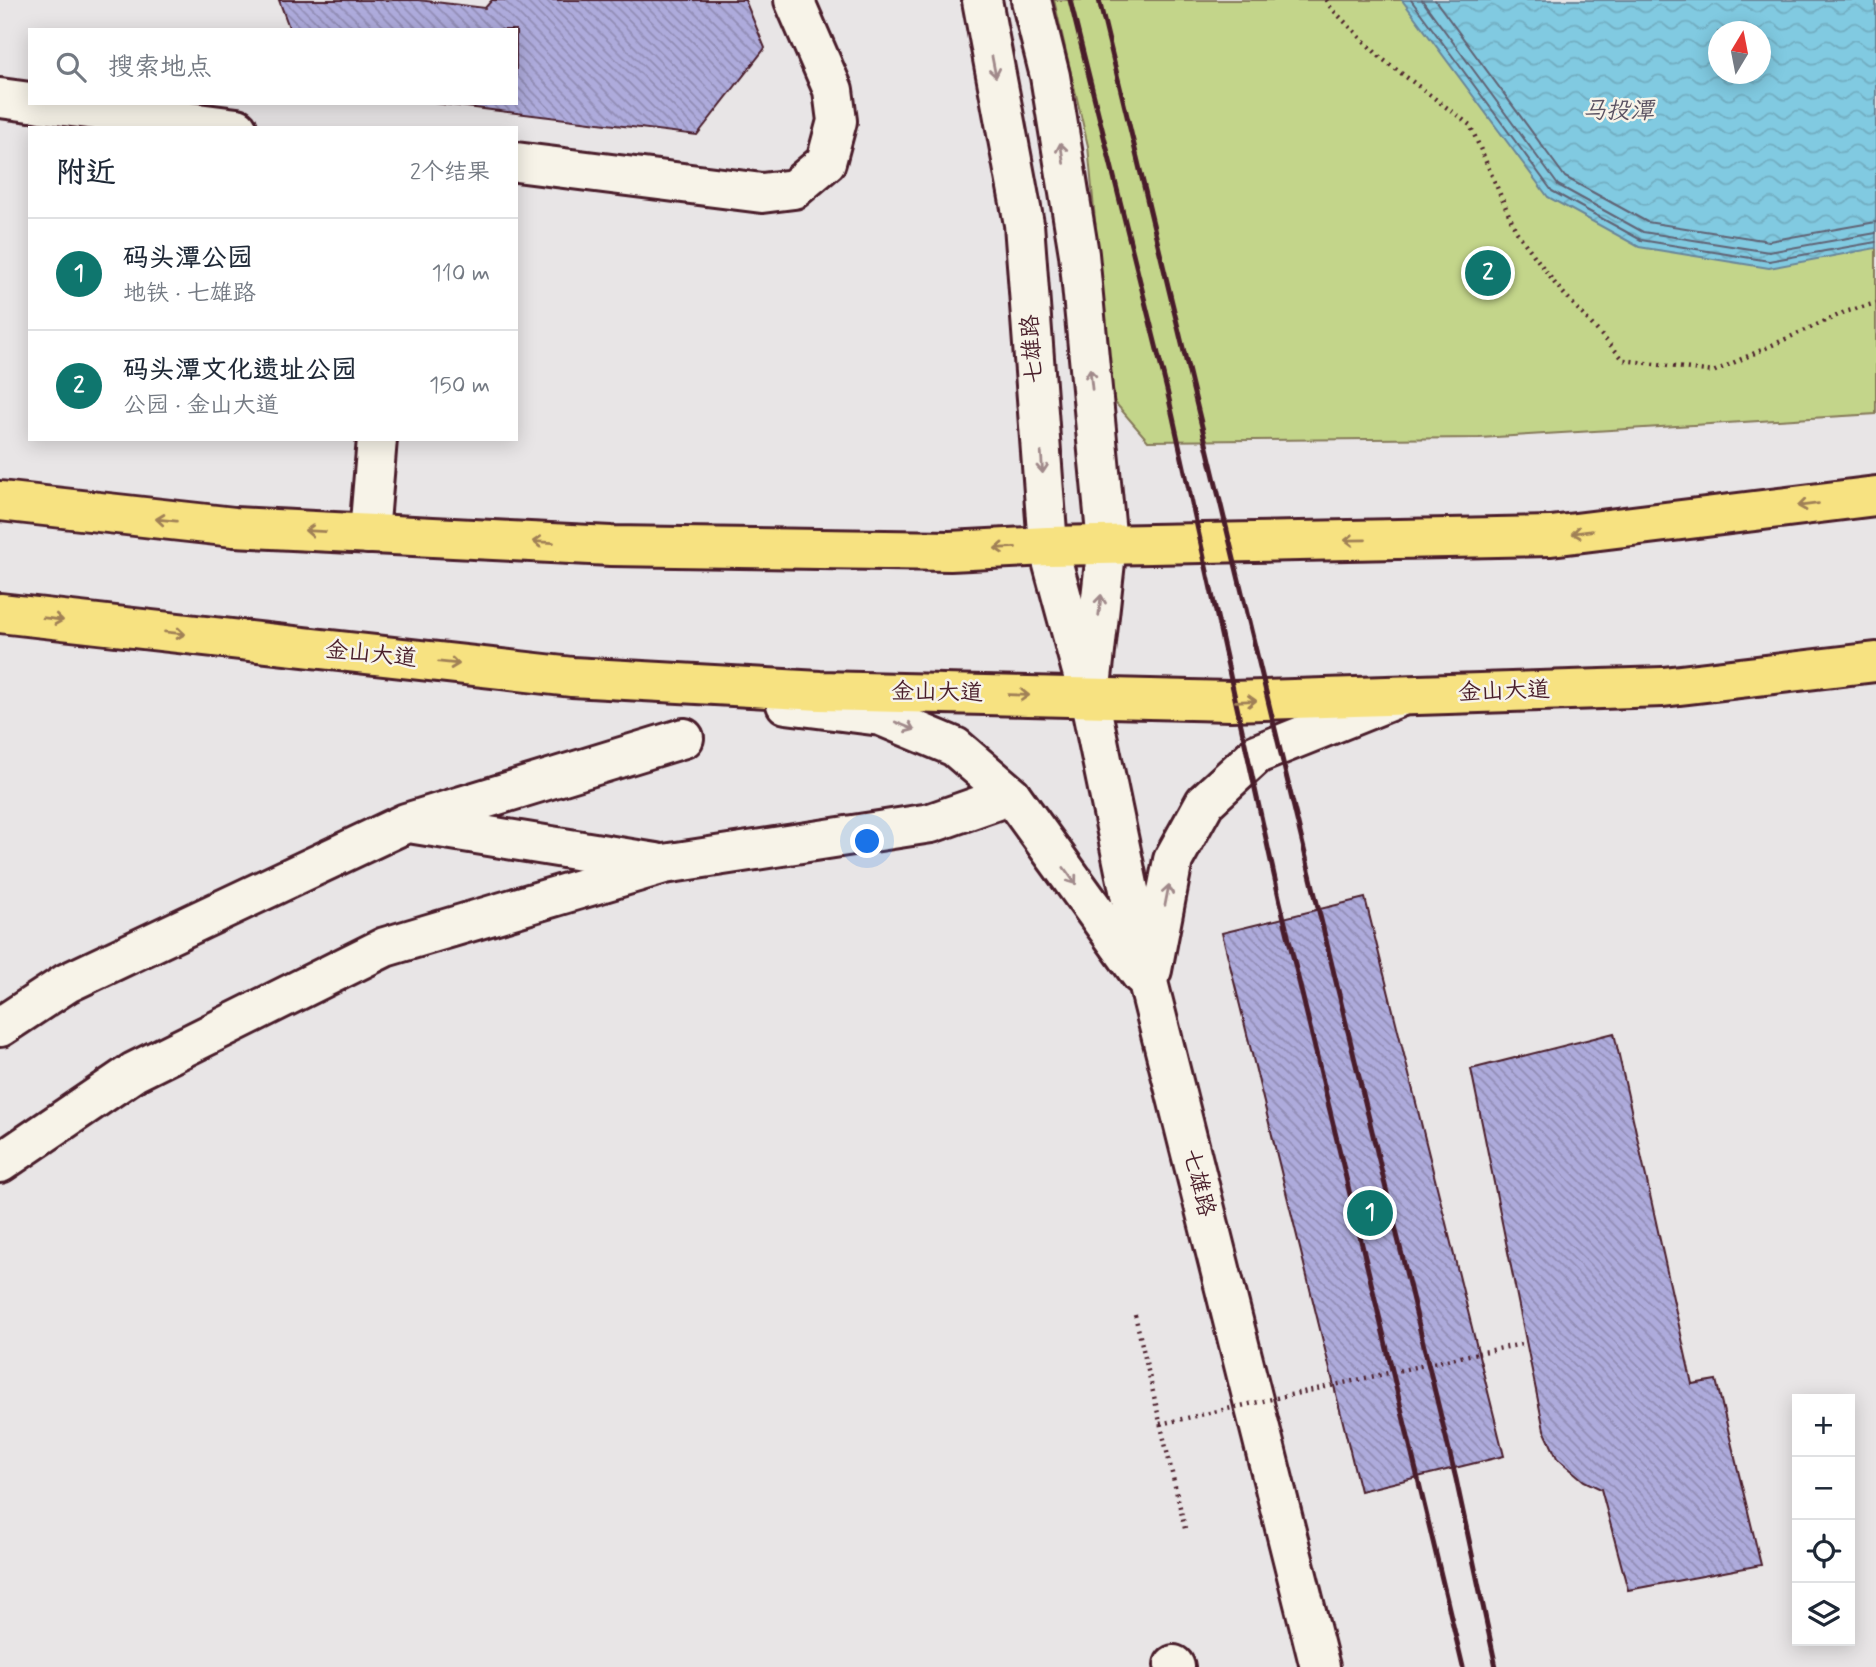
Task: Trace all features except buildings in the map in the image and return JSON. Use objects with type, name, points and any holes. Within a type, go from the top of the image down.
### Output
[{"type":"main road","points":[[0,501],[234,527],[624,546],[950,551],[1107,544],[1551,536],[1876,496]]},
{"type":"main road","name":"金山大道","points":[[0,613],[572,677],[820,691],[1231,701],[1663,687],[1876,662]]},
{"type":"street","points":[[518,162],[762,193],[794,189],[826,162],[837,121],[833,90],[794,0]]},
{"type":"street","name":"七雄路","points":[[982,0],[1024,224],[1048,546],[1089,697],[1149,986],[1320,1667]]},
{"type":"street","name":"七雄路","points":[[1031,0],[1050,76],[1079,254],[1107,544],[1089,697]]},
{"type":"street","points":[[0,98],[28,102]]},
{"type":"street","points":[[56,105],[221,126]]},
{"type":"street","points":[[369,534],[377,441]]},
{"type":"street","points":[[572,677],[881,716],[955,747],[1011,795],[1149,986]]},
{"type":"street","points":[[1149,986],[1174,860],[1205,802],[1257,754],[1403,696]]},
{"type":"street","points":[[0,1027],[66,984],[406,823],[684,738]]},
{"type":"street","points":[[0,1163],[134,1072],[386,947],[664,864],[931,823],[1011,795]]},
{"type":"street","points":[[406,823],[664,864]]},
{"type":"path","points":[[1326,0],[1381,58],[1470,125],[1516,231],[1556,285],[1624,360],[1713,372],[1845,312],[1876,303]]},
{"type":"path","points":[[1135,1315],[1186,1533]]},
{"type":"path","points":[[1160,1424],[1527,1343]]},
{"type":"green space","points":[[1054,0],[1876,0],[1876,414],[1479,438],[1148,441],[1112,399],[1088,146]]},
{"type":"water","name":"马投潭","points":[[1402,0],[1876,0],[1876,248],[1769,268],[1639,247],[1548,197]]},
{"type":"railway","points":[[1070,0],[1167,390],[1280,902],[1463,1667]]},
{"type":"railway","points":[[1099,0],[1456,1479],[1496,1667]]},
{"type":"place","name":"码头潭文化遗址公园","points":[[1488,273]]},
{"type":"place","name":"码头潭公园","points":[[1370,1213]]}]
